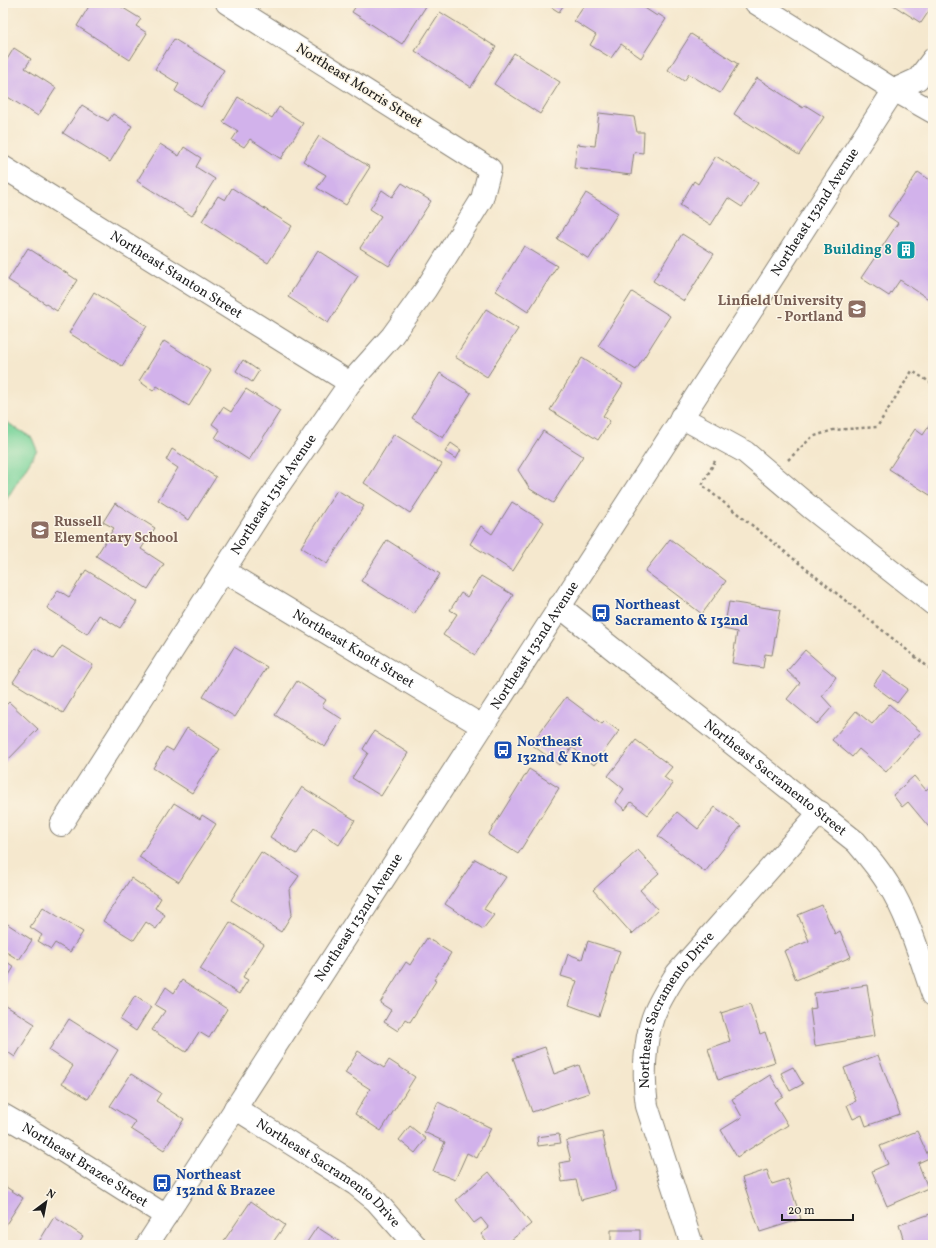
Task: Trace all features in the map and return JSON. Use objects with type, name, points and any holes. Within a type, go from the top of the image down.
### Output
[{"type":"street","name":"Northeast Morris Street","points":[[227,3],[490,169]]},
{"type":"street","points":[[756,3],[894,90],[933,112]]},
{"type":"street","points":[[894,90],[918,79],[933,58]]},
{"type":"street","name":"Northeast 132nd Avenue","points":[[147,1245],[681,417],[894,90]]},
{"type":"street","name":"Northeast Stanton Street","points":[[3,167],[350,383]]},
{"type":"street","name":"Northeast 131st Avenue","points":[[61,825],[268,501],[350,383],[392,336],[426,289],[482,199],[490,169]]},
{"type":"street","points":[[681,417],[745,452],[933,604]]},
{"type":"street","name":"Northeast Knott Street","points":[[224,571],[482,726]]},
{"type":"street","name":"Northeast Sacramento Street","points":[[559,606],[856,842],[888,884],[913,937],[933,995]]},
{"type":"street","name":"Northeast Sacramento Drive","points":[[692,1245],[647,1106],[644,1088],[648,1038],[653,1017],[664,993],[677,973],[820,812]]},
{"type":"street","name":"Northeast Sacramento Drive","points":[[236,1108],[355,1184],[376,1201],[415,1245]]},
{"type":"street","name":"Northeast Brazee Street","points":[[3,1115],[36,1134],[166,1216]]},
{"type":"path","points":[[773,476],[812,437],[833,430],[877,427],[912,371],[933,384]]},
{"type":"path","points":[[726,441],[702,485],[933,670]]},
{"type":"green space","points":[[3,420],[32,438],[37,450],[3,505]]},
{"type":"building","points":[[91,3],[115,3],[141,19],[136,26],[147,33],[130,60],[77,26]]},
{"type":"building","points":[[358,3],[428,3],[402,44],[352,12]]},
{"type":"building","points":[[545,3],[565,3],[559,12]]},
{"type":"building","points":[[586,3],[637,3],[657,16],[658,14],[666,19],[641,58],[621,44],[611,58],[590,45],[596,35],[574,21]]},
{"type":"building","points":[[890,3],[933,3],[933,5],[921,23]]},
{"type":"building","points":[[440,12],[496,47],[471,87],[415,51]]},
{"type":"building","points":[[691,34],[738,64],[720,93],[689,74],[684,81],[668,70]]},
{"type":"building","points":[[174,39],[224,70],[201,107],[175,91],[179,84],[155,69]]},
{"type":"building","points":[[14,48],[31,59],[25,68],[56,88],[38,116],[3,94],[3,66]]},
{"type":"building","points":[[514,53],[560,82],[540,114],[494,84]]},
{"type":"building","points":[[757,78],[803,108],[805,105],[824,117],[799,155],[734,114]]},
{"type":"building","points":[[238,97],[272,118],[279,107],[303,123],[281,159],[250,139],[244,147],[232,140],[238,131],[223,122]]},
{"type":"building","points":[[82,105],[108,121],[113,114],[132,126],[110,162],[63,133]]},
{"type":"building","points":[[599,113],[634,117],[637,132],[644,132],[643,153],[634,152],[631,175],[574,168],[577,144],[595,146]]},
{"type":"building","points":[[319,136],[370,167],[346,205],[317,188],[326,175],[303,161]]},
{"type":"building","points":[[160,144],[179,156],[184,147],[201,158],[196,167],[215,179],[192,216],[137,181]]},
{"type":"building","points":[[716,156],[758,183],[742,207],[728,198],[711,225],[680,205],[694,181],[698,184]]},
{"type":"building","name":"Building 8","points":[[918,172],[933,182],[933,302],[900,280],[889,296],[861,278],[898,223],[888,216]]},
{"type":"building","points":[[402,183],[431,201],[389,266],[360,248],[381,216],[370,209],[382,190],[392,197]]},
{"type":"building","points":[[232,188],[292,226],[268,263],[202,221],[218,196],[225,200]]},
{"type":"building","points":[[586,193],[618,213],[589,259],[557,239]]},
{"type":"building","points":[[682,234],[714,254],[684,301],[653,281]]},
{"type":"building","points":[[524,246],[557,266],[528,312],[496,291]]},
{"type":"building","points":[[28,248],[77,280],[57,311],[8,280]]},
{"type":"building","points":[[318,250],[358,276],[328,323],[288,297]]},
{"type":"building","points":[[94,292],[147,326],[122,366],[69,333]]},
{"type":"building","points":[[632,292],[670,316],[636,370],[598,346]]},
{"type":"building","points":[[486,309],[518,329],[487,377],[455,357]]},
{"type":"building","points":[[164,341],[211,371],[189,406],[157,386],[153,391],[139,381]]},
{"type":"building","points":[[582,358],[623,384],[603,416],[610,421],[598,440],[550,410]]},
{"type":"building","points":[[243,360],[259,371],[252,382],[236,371]]},
{"type":"building","points":[[440,373],[471,393],[443,438],[412,418]]},
{"type":"building","points":[[246,389],[280,411],[249,460],[215,438],[220,430],[212,424],[223,407],[231,412]]},
{"type":"building","points":[[933,420],[933,497],[889,469],[915,429],[923,435]]},
{"type":"building","points":[[543,431],[583,456],[553,503],[530,489],[518,470]]},
{"type":"building","points":[[394,434],[442,464],[410,513],[364,483]]},
{"type":"building","points":[[451,443],[461,450],[456,459],[445,452]]},
{"type":"building","points":[[172,449],[216,477],[189,520],[158,500],[178,468],[166,460]]},
{"type":"building","points":[[337,490],[364,506],[327,564],[301,547]]},
{"type":"building","points":[[512,502],[544,522],[513,571],[470,544],[481,526],[492,534]]},
{"type":"building","points":[[115,503],[155,528],[141,549],[164,564],[148,589],[96,556],[114,528],[103,522]]},
{"type":"building","points":[[670,539],[726,581],[702,614],[645,571]]},
{"type":"building","points":[[387,540],[440,574],[414,614],[361,581]]},
{"type":"building","points":[[86,570],[137,602],[120,628],[99,615],[87,634],[47,608],[58,590],[69,597]]},
{"type":"building","points":[[481,576],[513,595],[475,655],[443,635],[457,614],[450,610],[461,593],[467,597]]},
{"type":"building","points":[[729,602],[780,610],[772,655],[765,654],[763,668],[732,663],[737,632],[724,629]]},
{"type":"building","points":[[62,646],[93,665],[63,713],[13,682],[35,648],[53,659]]},
{"type":"building","points":[[234,647],[267,667],[235,717],[203,697]]},
{"type":"building","points":[[805,650],[836,677],[822,696],[832,707],[817,724],[787,699],[800,683],[787,671]]},
{"type":"building","points":[[883,671],[908,689],[897,703],[873,685]]},
{"type":"building","points":[[297,681],[326,700],[322,706],[342,719],[325,747],[275,715]]},
{"type":"building","points":[[566,697],[602,724],[605,721],[619,731],[594,765],[572,747],[559,765],[531,744]]},
{"type":"building","points":[[9,702],[38,729],[3,765],[3,708]]},
{"type":"building","points":[[889,704],[921,732],[886,772],[859,749],[852,757],[832,740],[856,711],[872,724]]},
{"type":"building","points":[[187,728],[220,749],[192,793],[153,768],[166,747],[173,751]]},
{"type":"building","points":[[374,731],[408,753],[381,796],[352,778],[368,753],[363,749]]},
{"type":"building","points":[[636,740],[672,767],[664,777],[673,784],[648,815],[631,802],[625,810],[615,801],[624,789],[608,776]]},
{"type":"building","points":[[529,769],[559,788],[518,854],[488,835]]},
{"type":"building","points":[[914,776],[926,790],[933,784],[933,832],[908,802],[902,807],[893,795]]},
{"type":"building","points":[[302,787],[355,820],[339,845],[314,828],[297,854],[270,837]]},
{"type":"building","points":[[174,803],[200,819],[202,815],[216,824],[179,882],[139,857]]},
{"type":"building","points":[[715,807],[741,826],[705,872],[658,836],[677,812],[698,829]]},
{"type":"building","points":[[638,850],[659,873],[640,890],[658,910],[632,934],[593,890]]},
{"type":"building","points":[[261,852],[299,876],[289,890],[292,914],[281,932],[231,900]]},
{"type":"building","points":[[475,859],[506,877],[484,909],[494,915],[483,929],[445,904]]},
{"type":"building","points":[[131,878],[161,898],[155,908],[165,915],[156,929],[146,922],[134,940],[103,921]]},
{"type":"building","points":[[822,905],[835,934],[840,931],[851,957],[796,980],[784,951],[809,941],[798,915]]},
{"type":"building","points":[[43,907],[83,932],[70,952],[55,943],[51,949],[38,941],[42,935],[30,927]]},
{"type":"building","points":[[230,922],[264,944],[243,977],[248,980],[239,994],[200,969]]},
{"type":"building","points":[[6,923],[32,940],[19,960],[3,950],[3,929]]},
{"type":"building","points":[[427,938],[451,953],[434,980],[436,981],[410,1022],[405,1019],[398,1031],[384,1022],[391,1010],[380,1003],[406,962],[410,965]]},
{"type":"building","points":[[588,941],[620,951],[599,1016],[569,1005],[577,981],[561,976],[568,954],[582,959]]},
{"type":"building","points":[[3,959],[14,967],[3,985]]},
{"type":"building","points":[[182,980],[227,1009],[209,1038],[199,1032],[186,1052],[152,1030],[165,1011],[155,1005],[166,987],[174,993]]},
{"type":"building","points":[[867,985],[875,1036],[815,1046],[810,1009],[816,1008],[814,993]]},
{"type":"building","points":[[135,996],[151,1007],[136,1031],[120,1020]]},
{"type":"building","points":[[3,1004],[35,1024],[15,1057],[3,1049]]},
{"type":"building","points":[[750,1004],[760,1034],[765,1032],[775,1062],[718,1080],[708,1049],[730,1041],[721,1013]]},
{"type":"building","points":[[69,1019],[118,1050],[88,1099],[62,1083],[73,1066],[49,1050]]},
{"type":"building","points":[[545,1047],[554,1074],[579,1065],[589,1093],[532,1112],[513,1058]]},
{"type":"building","points":[[358,1051],[384,1068],[389,1060],[415,1077],[381,1131],[355,1114],[370,1089],[345,1073]]},
{"type":"building","points":[[878,1055],[900,1114],[866,1126],[862,1115],[853,1119],[847,1105],[856,1101],[844,1068]]},
{"type":"building","points":[[793,1067],[803,1084],[790,1091],[781,1073]]},
{"type":"building","points":[[131,1074],[161,1093],[156,1101],[184,1119],[164,1150],[131,1129],[136,1122],[110,1106]]},
{"type":"building","points":[[770,1075],[783,1096],[774,1102],[788,1125],[737,1157],[721,1130],[742,1117],[732,1099]]},
{"type":"building","points":[[438,1102],[491,1128],[477,1158],[467,1153],[455,1180],[433,1171],[445,1142],[424,1132]]},
{"type":"building","points":[[410,1126],[426,1139],[415,1153],[399,1140]]},
{"type":"building","points":[[917,1131],[929,1158],[918,1163],[928,1188],[887,1206],[872,1171],[888,1164],[880,1146]]},
{"type":"building","points":[[602,1132],[616,1191],[581,1200],[576,1180],[562,1182],[559,1163],[571,1161],[566,1141]]},
{"type":"building","points":[[559,1134],[561,1143],[538,1146],[537,1137]]},
{"type":"building","points":[[767,1170],[772,1184],[788,1179],[801,1219],[760,1232],[742,1178]]},
{"type":"building","points":[[489,1172],[531,1224],[505,1245],[490,1245],[481,1234],[489,1228],[481,1218],[474,1223],[456,1200]]},
{"type":"building","points":[[3,1185],[23,1198],[3,1229]]},
{"type":"building","points":[[251,1201],[285,1225],[271,1245],[221,1245]]},
{"type":"building","points":[[933,1213],[933,1245],[905,1245],[899,1225]]},
{"type":"building","points":[[54,1217],[83,1236],[77,1245],[37,1245]]},
{"type":"building","points":[[317,1227],[340,1242],[338,1245],[305,1245]]},
{"type":"building","points":[[611,1230],[640,1230],[640,1245],[611,1245]]},
{"type":"place","name":"Building 8","points":[[906,250]]},
{"type":"place","name":"Linfield University - Portland","points":[[857,309]]},
{"type":"place","name":"Russell Elementary School","points":[[40,530]]},
{"type":"place","name":"Northeast Sacramento & 132nd","points":[[601,613]]},
{"type":"place","name":"Northeast 132nd & Knott","points":[[503,750]]},
{"type":"place","name":"Northeast 132nd & Brazee","points":[[162,1183]]}]
